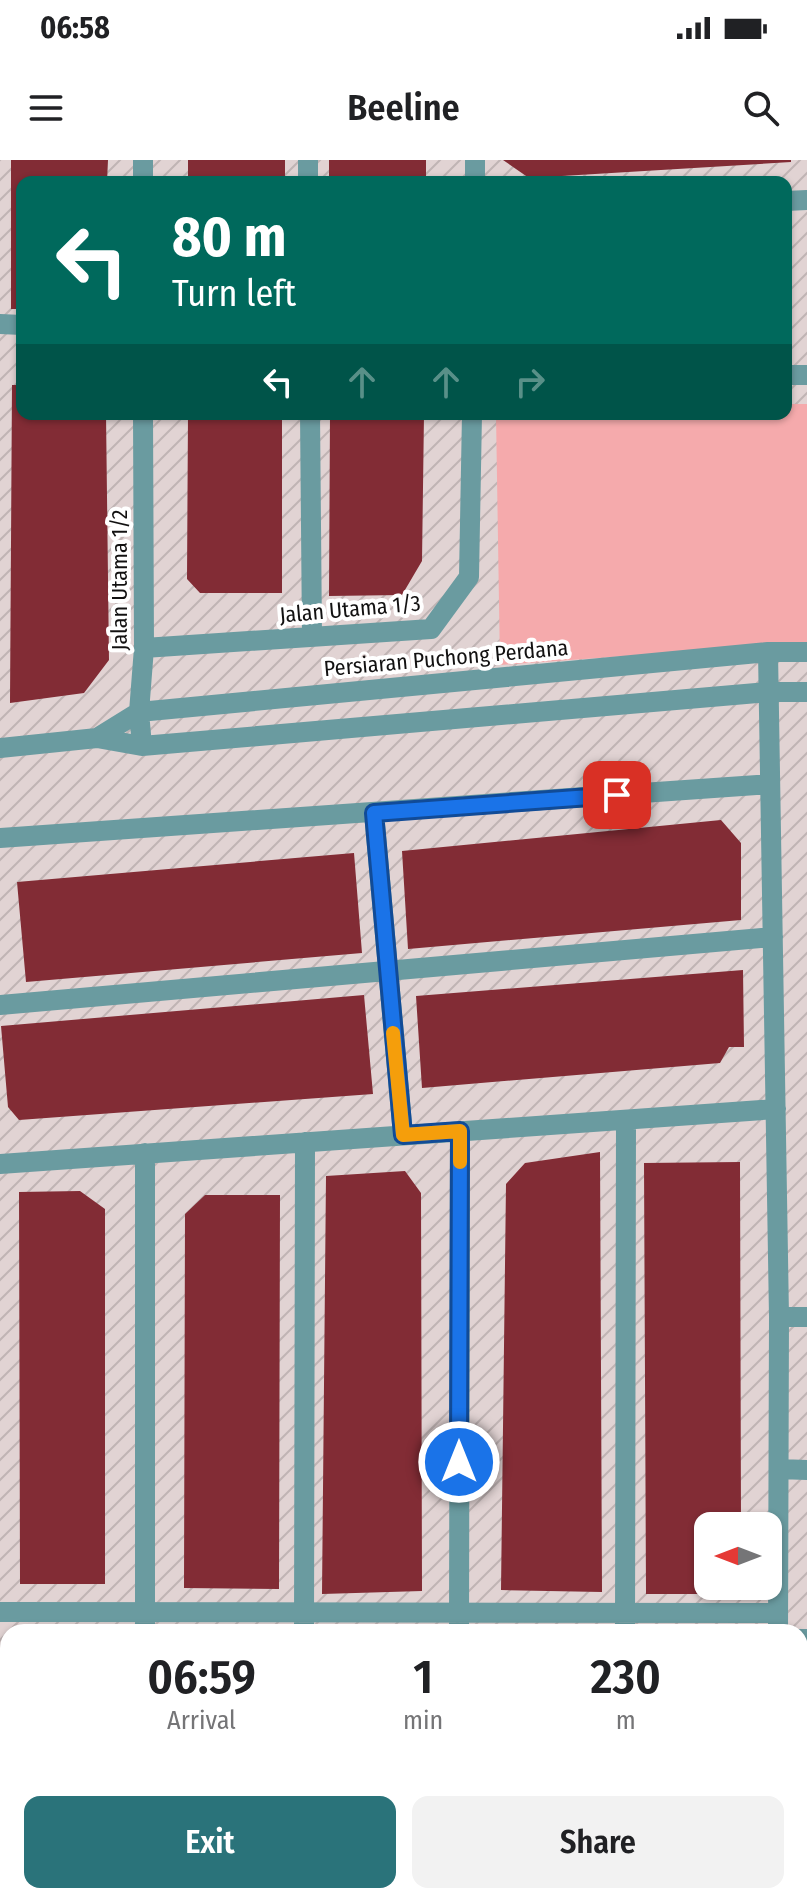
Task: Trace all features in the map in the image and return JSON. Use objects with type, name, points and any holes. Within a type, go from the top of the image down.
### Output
[{"type":"street","name":"Jalan Utama 1/2","points":[[142,746],[139,712],[144,648],[143,420]]},
{"type":"street","points":[[310,420],[312,637]]},
{"type":"street","name":"Jalan Utama 1/3","points":[[144,648],[431,629],[469,577],[472,420]]},
{"type":"street","points":[[0,1612],[145,1622],[778,1622],[779,1317],[768,652]]},
{"type":"street","name":"Persiaran Puchong Perdana","points":[[97,738],[139,712],[768,652],[807,652]]},
{"type":"street","name":"Persiaran Puchong Perdana","points":[[0,748],[97,738],[142,746],[768,692],[807,692]]},
{"type":"street","points":[[0,838],[770,784]]},
{"type":"street","points":[[374,813],[403,1135]]},
{"type":"street","points":[[0,1005],[773,937]]},
{"type":"street","points":[[0,1164],[776,1109]]},
{"type":"street","points":[[625,1622],[626,1120]]},
{"type":"street","points":[[459,1622],[460,1131]]},
{"type":"street","points":[[304,1622],[305,1142]]},
{"type":"street","points":[[145,1153],[145,1622]]},
{"type":"street","points":[[779,1317],[807,1317]]},
{"type":"street","points":[[779,1469],[807,1470]]},
{"type":"shaded area","points":[[0,160],[807,160],[807,1624],[0,1624]]},
{"type":"shaded area","points":[[792,404],[807,404],[807,643],[500,665],[496,420],[792,420]]},
{"type":"building","points":[[11,160],[108,160],[107,176],[16,176],[16,309],[11,309]]},
{"type":"building","points":[[188,160],[285,160],[285,176],[188,176]]},
{"type":"building","points":[[329,160],[426,160],[426,176],[329,176]]},
{"type":"building","points":[[503,160],[791,160],[562,176],[526,176]]},
{"type":"building","points":[[12,385],[16,385],[16,420],[106,420],[109,660],[84,693],[10,703]]},
{"type":"building","points":[[188,420],[282,420],[282,593],[200,593],[187,579]]},
{"type":"building","points":[[330,420],[424,420],[422,561],[402,595],[329,596]]},
{"type":"building","points":[[721,820],[741,843],[741,920],[408,949],[402,851]]},
{"type":"building","points":[[354,853],[362,953],[26,982],[17,882]]},
{"type":"building","points":[[743,970],[744,1047],[729,1047],[720,1063],[422,1088],[416,996]]},
{"type":"building","points":[[364,995],[373,1094],[19,1120],[8,1107],[1,1026]]},
{"type":"building","points":[[600,1152],[602,1592],[501,1590],[506,1184],[525,1163]]},
{"type":"building","points":[[740,1162],[741,1512],[694,1512],[694,1594],[646,1594],[644,1163]]},
{"type":"building","points":[[405,1171],[421,1193],[422,1591],[322,1594],[326,1176]]},
{"type":"building","points":[[80,1191],[105,1209],[105,1584],[20,1584],[19,1192]]},
{"type":"building","points":[[205,1195],[280,1195],[279,1589],[184,1588],[185,1214]]},
{"type":"slow traffic","points":[[393,1033],[403,1135],[460,1131],[460,1162]]},
{"type":"route","points":[[459,1462],[460,1131],[403,1135],[374,813],[617,795]]}]
